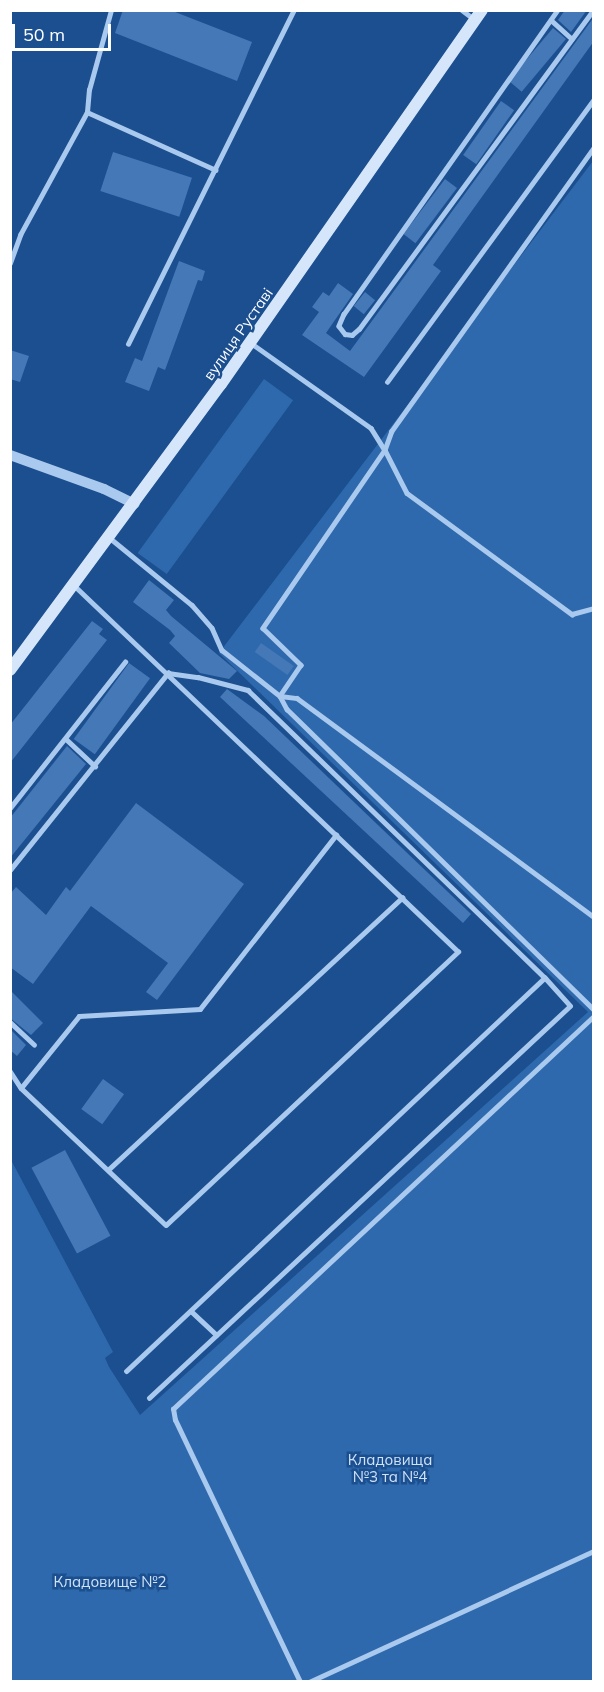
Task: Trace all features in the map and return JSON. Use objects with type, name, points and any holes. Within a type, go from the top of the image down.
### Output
[{"type":"main road","name":"вулиця Руставі","points":[[10,670],[135,504],[479,15]]},
{"type":"street","points":[[10,455],[104,489],[135,504]]},
{"type":"lane","points":[[10,263],[20,235],[87,112],[88,90],[111,10]]},
{"type":"lane","points":[[128,344],[294,10]]},
{"type":"lane","points":[[462,10],[479,15]]},
{"type":"lane","points":[[558,10],[344,314],[339,326],[345,334],[352,335],[359,329],[593,10]]},
{"type":"lane","points":[[551,20],[572,39]]},
{"type":"lane","points":[[387,382],[594,99]]},
{"type":"lane","points":[[87,112],[216,170]]},
{"type":"lane","points":[[280,696],[301,665],[263,628],[385,450],[392,431],[594,148]]},
{"type":"lane","points":[[250,343],[371,428],[407,493],[572,614],[594,608]]},
{"type":"lane","points":[[110,537],[192,605],[212,628],[222,650],[280,696],[287,709],[594,1010]]},
{"type":"lane","points":[[10,1071],[21,1088],[166,1225],[458,952],[168,673],[74,586]]},
{"type":"lane","points":[[10,808],[125,662]]},
{"type":"lane","points":[[10,870],[168,673]]},
{"type":"lane","points":[[149,1398],[570,1006],[545,978],[248,690],[168,673]]},
{"type":"lane","points":[[280,696],[297,698],[594,917]]},
{"type":"lane","points":[[66,739],[95,766]]},
{"type":"lane","points":[[21,1088],[79,1016],[200,1009],[336,836]]},
{"type":"lane","points":[[108,1170],[402,898]]},
{"type":"lane","points":[[127,1371],[545,978]]},
{"type":"lane","points":[[300,1682],[175,1420],[173,1409],[594,1016]]},
{"type":"lane","points":[[10,1022],[34,1044]]},
{"type":"lane","points":[[191,1311],[217,1335]]},
{"type":"lane","points":[[309,1682],[594,1551]]},
{"type":"green space","name":"Кладовища №3 та №4","points":[[593,161],[593,1681],[11,1681],[10,1158],[113,1352],[105,1358],[109,1367],[140,1415],[588,1012],[219,653]]},
{"type":"green space","points":[[264,379],[293,400],[167,574],[138,553]]},
{"type":"building","points":[[123,10],[170,10],[252,42],[237,81],[115,33]]},
{"type":"building","points":[[565,10],[587,10],[571,32],[558,20]]},
{"type":"building","points":[[594,17],[594,41],[433,265],[441,271],[364,377],[302,335],[319,312],[312,307],[323,292],[329,296],[338,283],[353,294],[326,333],[350,351]]},
{"type":"building","points":[[553,28],[566,39],[522,92],[509,81]]},
{"type":"building","points":[[501,101],[514,110],[476,164],[463,155]]},
{"type":"building","points":[[113,152],[192,178],[179,217],[100,191]]},
{"type":"building","points":[[445,179],[457,188],[415,243],[403,234]]},
{"type":"building","points":[[179,261],[205,271],[202,281],[198,280],[165,370],[158,367],[149,391],[125,382],[135,358],[142,361]]},
{"type":"building","points":[[365,292],[375,300],[364,314],[354,306]]},
{"type":"building","points":[[10,350],[29,356],[20,382],[10,379]]},
{"type":"building","points":[[149,580],[174,600],[166,610],[171,616],[237,671],[229,679],[200,673],[169,643],[175,636],[170,630],[133,602]]},
{"type":"building","points":[[92,621],[103,629],[99,634],[107,640],[10,763],[10,725]]},
{"type":"building","points":[[261,643],[294,666],[287,675],[255,652]]},
{"type":"building","points":[[129,663],[150,678],[95,754],[74,739]]},
{"type":"building","points":[[227,689],[264,716],[471,914],[463,923],[220,697]]},
{"type":"building","points":[[67,746],[86,764],[10,858],[10,818]]},
{"type":"building","points":[[136,803],[244,884],[157,1000],[146,992],[168,963],[91,906],[33,984],[10,967],[10,894],[16,887],[46,915],[66,887],[70,891]]},
{"type":"building","points":[[10,990],[43,1023],[31,1035],[10,1018]]},
{"type":"building","points":[[10,1029],[26,1045],[17,1056],[10,1050]]},
{"type":"building","points":[[103,1079],[124,1094],[102,1124],[81,1109]]},
{"type":"building","points":[[65,1150],[111,1236],[77,1253],[31,1168]]},
{"type":"park label","name":"Кладовище №2","points":[[110,1582]]}]
